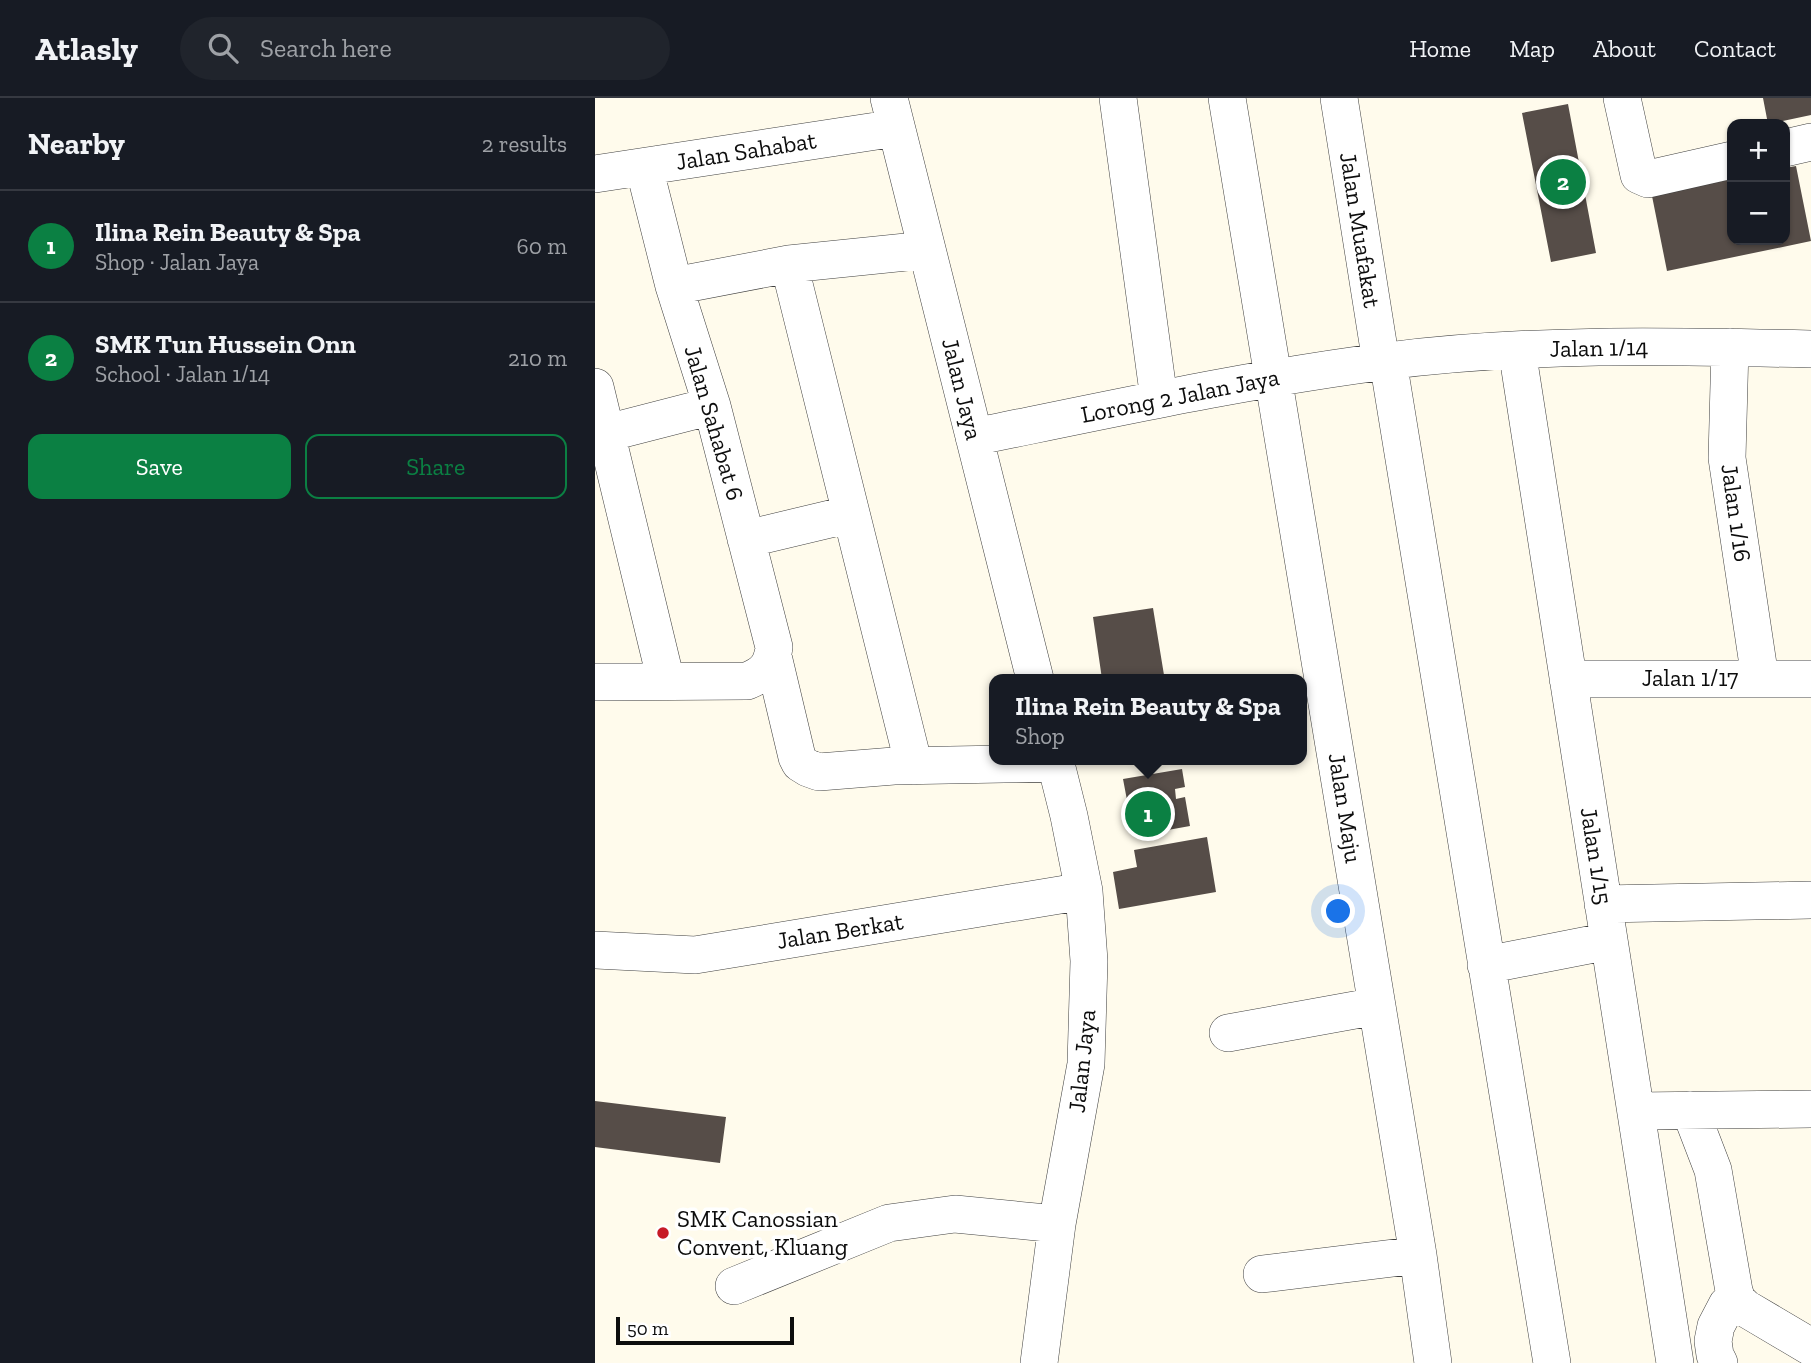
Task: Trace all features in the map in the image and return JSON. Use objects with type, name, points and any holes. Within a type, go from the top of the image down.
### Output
[{"type":"street","points":[[1118,98],[1159,399]]},
{"type":"street","name":"Jalan Maju","points":[[1227,98],[1418,1255],[1433,1363]]},
{"type":"street","name":"Jalan Muafakat","points":[[1342,98],[1552,1363]]},
{"type":"street","points":[[1622,98],[1639,174],[1648,178],[1727,161]]},
{"type":"street","name":"Jalan Sahabat","points":[[596,171],[644,167],[892,113]]},
{"type":"street","name":"Jalan Jaya","points":[[892,113],[1033,674]]},
{"type":"street","points":[[1790,147],[1811,142]]},
{"type":"street","name":"Jalan Sahabat 6","points":[[644,167],[674,286],[712,406],[774,647],[766,666],[797,757],[800,763],[819,772],[914,766]]},
{"type":"street","points":[[674,286],[789,264],[926,250]]},
{"type":"street","points":[[789,264],[914,766],[989,763]]},
{"type":"street","name":"Jalan 1/16","points":[[1730,347],[1727,458],[1760,678]]},
{"type":"street","name":"Jalan 1/14","points":[[1384,362],[1517,349],[1811,349]]},
{"type":"street","name":"Jalan 1/15","points":[[1517,349],[1675,1363]]},
{"type":"street","name":"Lorong 2 Jalan Jaya","points":[[974,437],[1274,377],[1384,362]]},
{"type":"street","points":[[595,387],[601,435],[666,681]]},
{"type":"street","points":[[601,435],[712,406]]},
{"type":"street","points":[[746,538],[851,514]]},
{"type":"street","points":[[595,682],[747,681],[766,666]]},
{"type":"street","name":"Jalan 1/17","points":[[1568,679],[1811,679]]},
{"type":"street","name":"Jalan Jaya","points":[[1039,1363],[1057,1224],[1086,1064],[1089,961],[1084,891],[1056,765]]},
{"type":"street","name":"Jalan Berkat","points":[[595,950],[695,955],[1084,891]]},
{"type":"street","points":[[1603,904],[1811,901]]},
{"type":"street","points":[[1486,965],[1609,940]]},
{"type":"street","points":[[1228,1033],[1377,1006]]},
{"type":"street","points":[[1636,1111],[1811,1109]]},
{"type":"street","points":[[1690,1110],[1713,1170],[1737,1300],[1745,1308],[1811,1347]]},
{"type":"street","points":[[734,1286],[889,1223],[955,1214],[1057,1224]]},
{"type":"street","points":[[1262,1274],[1418,1255]]},
{"type":"street","points":[[1719,1363],[1713,1341],[1716,1326],[1727,1305],[1737,1300]]},
{"type":"building","points":[[1763,98],[1811,98],[1811,115],[1790,119],[1767,119]]},
{"type":"building","points":[[1568,104],[1596,253],[1551,262],[1522,113]]},
{"type":"building","points":[[1796,166],[1811,241],[1667,271],[1652,196],[1727,180],[1727,245],[1790,245],[1790,167]]},
{"type":"building","points":[[1153,608],[1164,674],[1101,674],[1093,617]]},
{"type":"building","points":[[1182,769],[1185,787],[1175,789],[1176,799],[1185,797],[1190,826],[1140,835],[1137,815],[1130,816],[1123,779]]},
{"type":"building","points":[[1207,837],[1216,892],[1119,909],[1113,872],[1137,867],[1134,850]]},
{"type":"building","points":[[595,1101],[726,1117],[720,1163],[595,1147]]},
{"type":"place","name":"SMK Tun Hussein Onn","points":[[1563,182]]},
{"type":"place","name":"Ilina Rein Beauty & Spa","points":[[1148,814]]},
{"type":"place","name":"SMK Canossian Convent, Kluang","points":[[663,1233]]}]
